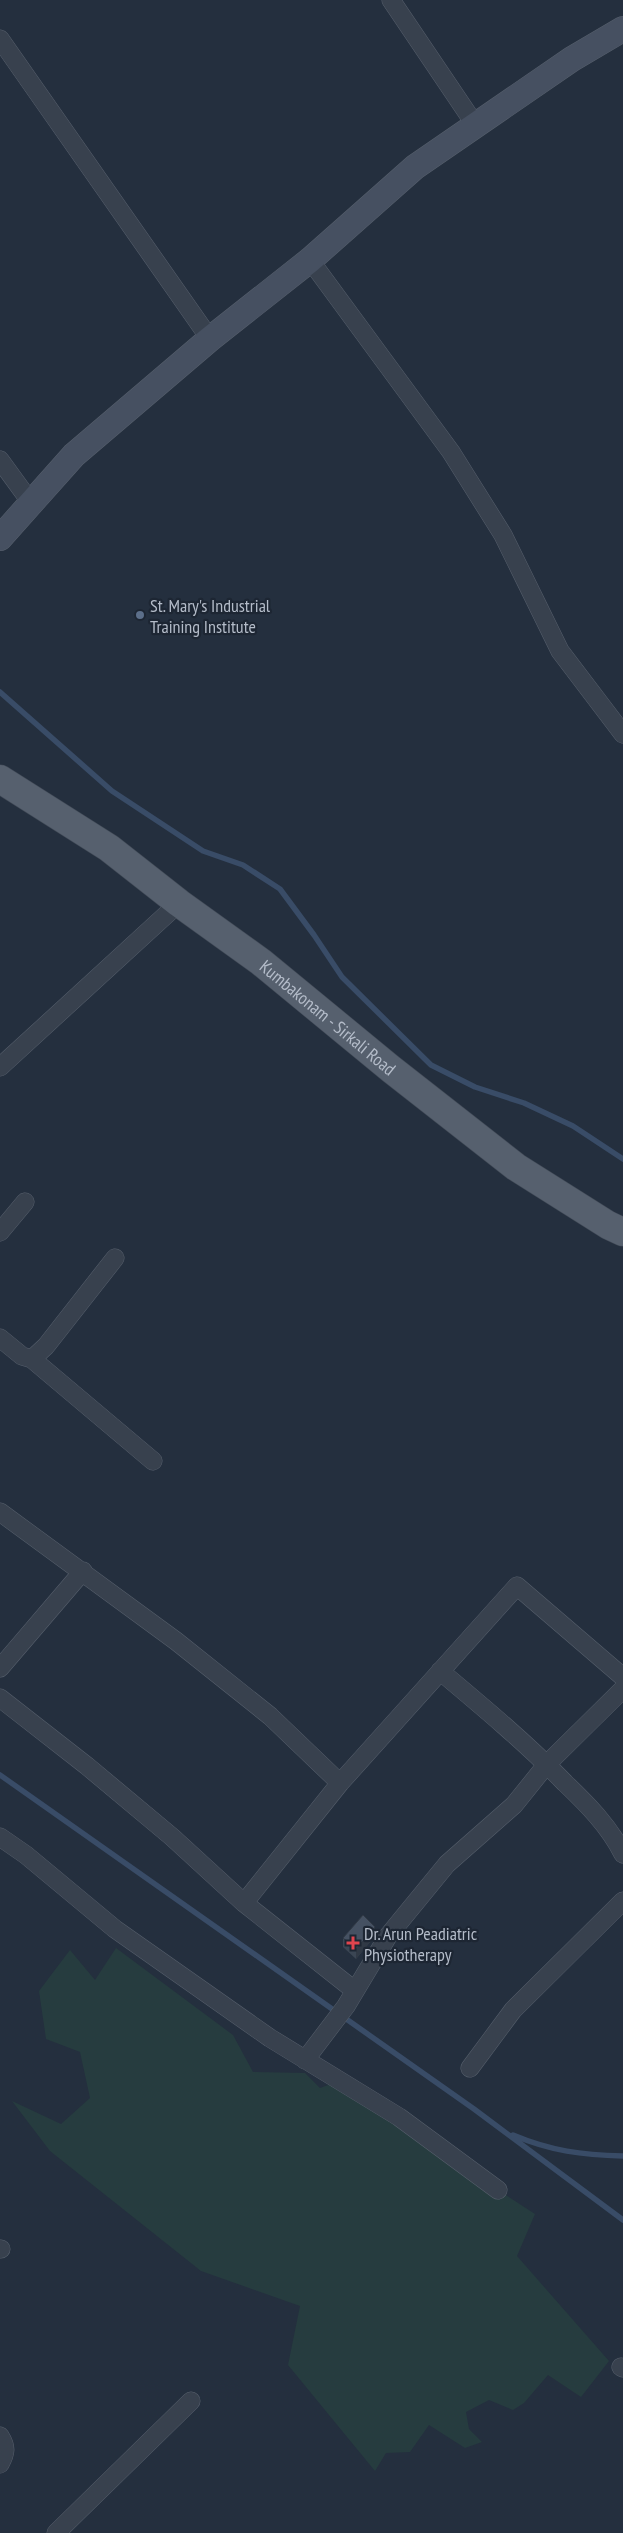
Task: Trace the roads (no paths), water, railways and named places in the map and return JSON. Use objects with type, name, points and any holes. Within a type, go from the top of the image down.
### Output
[{"type":"main road","points":[[0,538],[74,455],[210,339],[310,260],[415,167],[572,59],[623,29]]},
{"type":"main road","name":"Kumbakonam - Sirkali Road","points":[[0,779],[109,848],[179,903],[261,962],[391,1069],[516,1167],[608,1225],[623,1232]]},
{"type":"main road","name":"Kumbakonam - Sirkali Road","points":[[0,794],[35,802]]},
{"type":"street","points":[[391,0],[476,126]]},
{"type":"street","points":[[0,39],[210,339]]},
{"type":"street","points":[[310,260],[451,452],[503,535],[560,651],[623,734]]},
{"type":"street","points":[[0,460],[32,504]]},
{"type":"street","points":[[0,1066],[179,903]]},
{"type":"street","points":[[0,1232],[25,1202]]},
{"type":"street","points":[[32,1359],[46,1346],[115,1258]]},
{"type":"street","points":[[0,1338],[22,1356],[32,1359],[153,1461]]},
{"type":"street","points":[[0,1512],[83,1571],[270,1716],[340,1783]]},
{"type":"street","points":[[0,1668],[83,1571]]},
{"type":"street","points":[[244,1903],[340,1783],[517,1586],[623,1677]]},
{"type":"street","points":[[440,1671],[495,1716],[546,1764],[592,1810],[623,1854]]},
{"type":"street","points":[[305,2060],[350,1998],[388,1936],[447,1864],[514,1805],[546,1764],[623,1689]]},
{"type":"street","points":[[0,1698],[87,1766],[172,1837],[350,1998]]},
{"type":"street","points":[[0,1837],[26,1855],[115,1929],[270,2038],[399,2117],[498,2190]]},
{"type":"street","points":[[470,2068],[513,2010],[623,1901]]},
{"type":"street","points":[[56,2533],[191,2401]]},
{"type":"street","points":[[0,2436],[5,2445],[6,2454],[0,2464]]},
{"type":"waterway","points":[[0,692],[112,791],[203,851],[243,865],[280,889],[342,977],[431,1065],[475,1087],[524,1103],[573,1126],[623,1159]]},
{"type":"waterway","points":[[0,1775],[474,2109],[623,2220]]},
{"type":"waterway","points":[[513,2135],[540,2145],[567,2151],[594,2155],[623,2156]]},
{"type":"place","name":"St. Mary's Industrial Training Institute","points":[[140,615]]},
{"type":"place","name":"Dr. Arun Peadiatric Physiotherapy","points":[[353,1943]]}]
